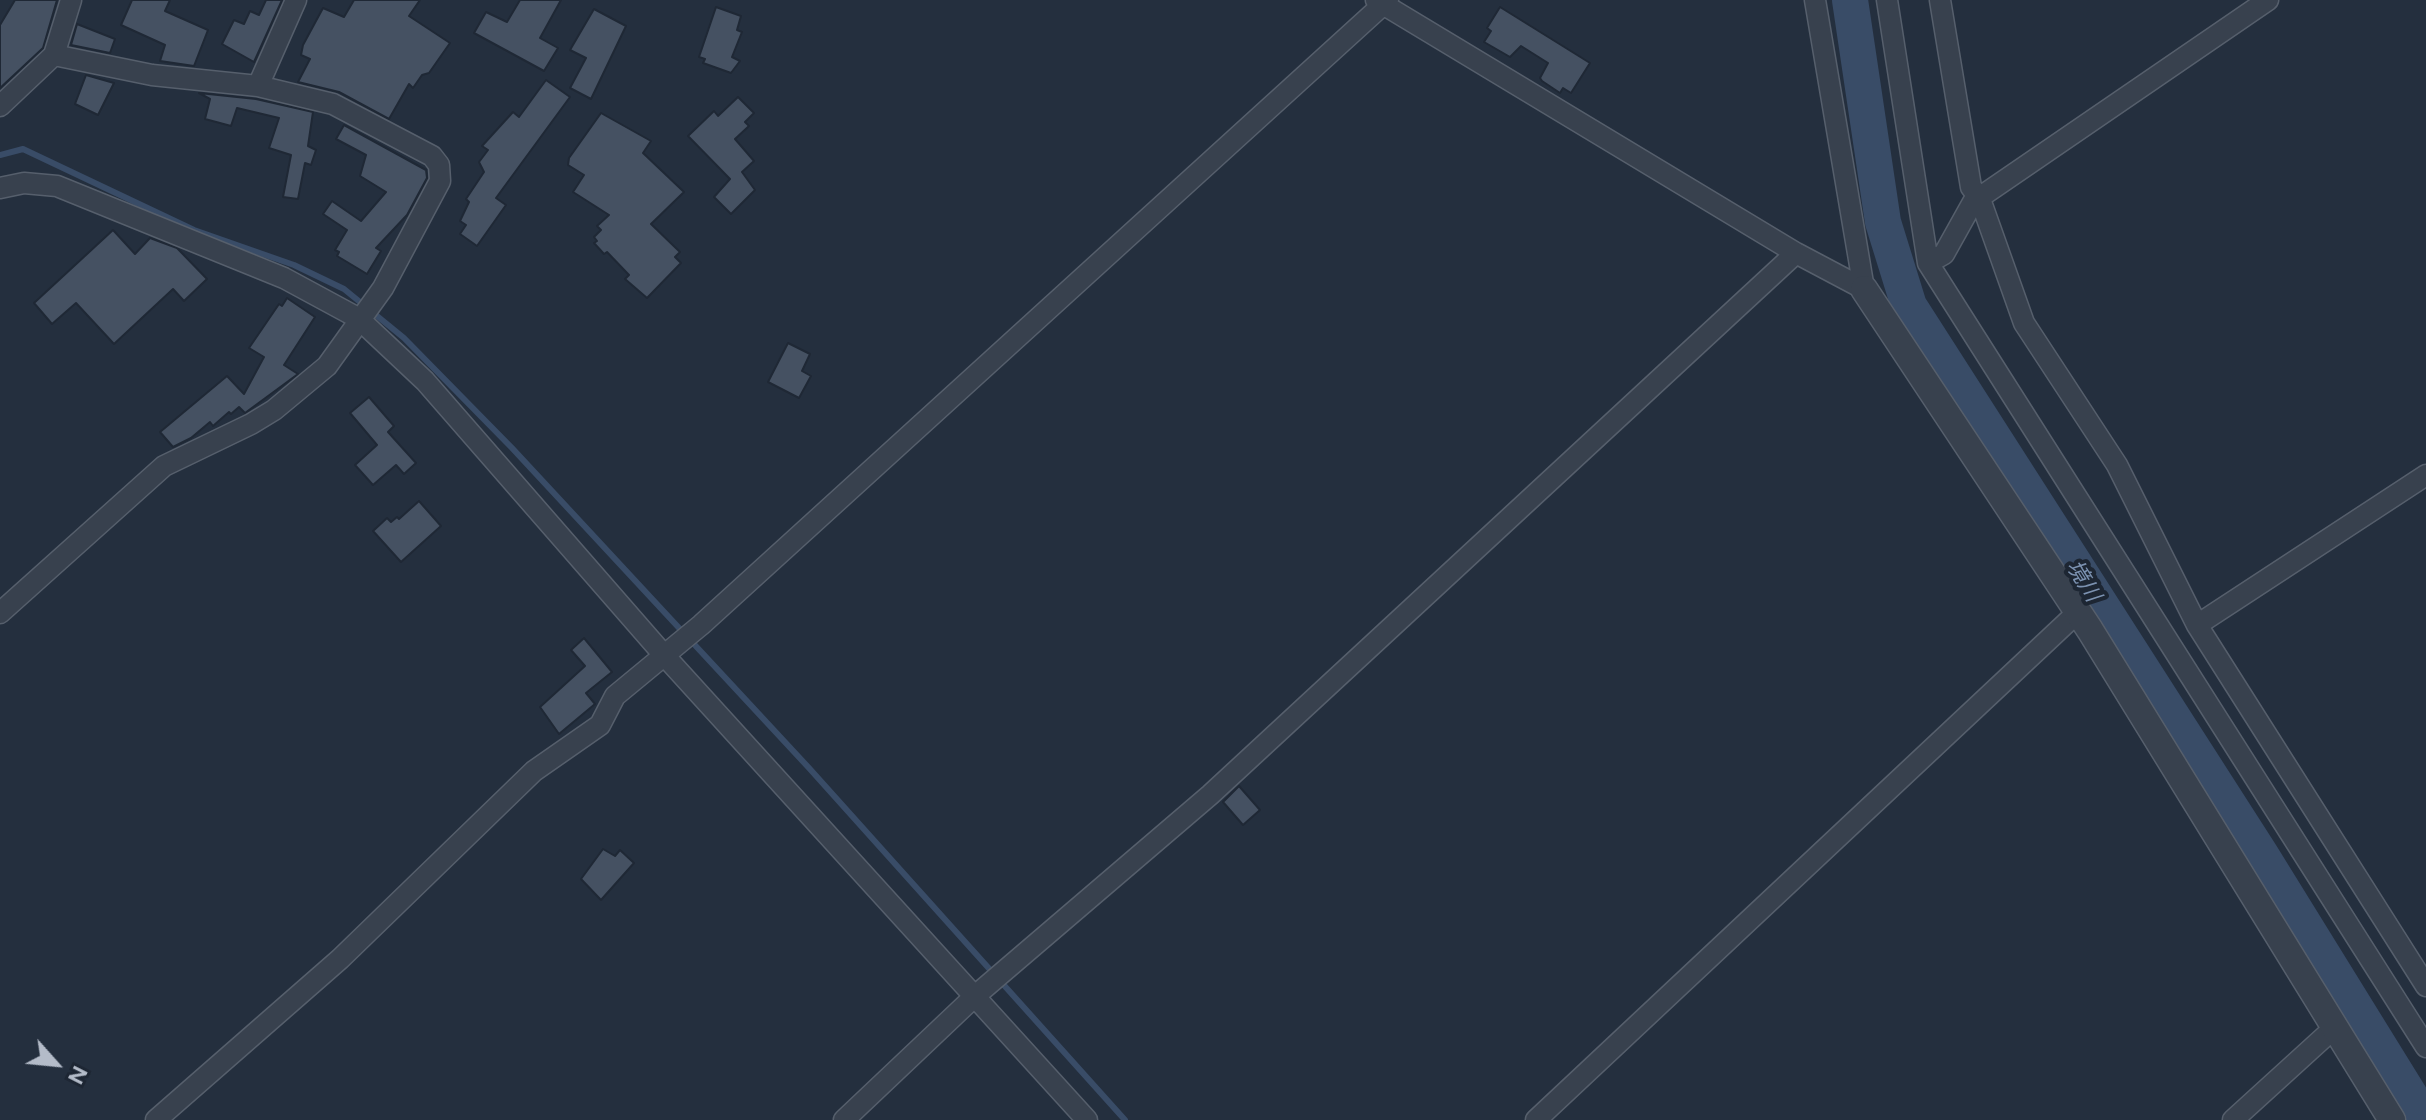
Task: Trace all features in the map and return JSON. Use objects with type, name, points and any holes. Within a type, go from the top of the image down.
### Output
[{"type":"street","points":[[0,106],[54,55],[71,0]]},
{"type":"street","points":[[258,86],[296,0]]},
{"type":"street","points":[[1815,0],[1864,289],[2078,612],[2392,1120]]},
{"type":"street","points":[[1887,0],[1928,263],[2426,1047]]},
{"type":"street","points":[[1940,0],[1971,187],[1980,199],[2024,323],[2117,465],[2197,625],[2426,986]]},
{"type":"street","points":[[1928,263],[1944,254],[1973,202],[2268,0]]},
{"type":"street","points":[[156,1120],[340,959],[534,771],[600,725],[615,696],[701,625],[1383,2],[1796,253],[1864,289]]},
{"type":"street","points":[[0,613],[164,466],[274,410],[327,366],[345,343],[359,317],[383,288],[440,181],[439,165],[432,156],[333,104],[258,86],[152,75],[54,55]]},
{"type":"street","points":[[0,188],[24,183],[57,186],[284,278],[359,317],[425,381],[980,991],[1087,1120]]},
{"type":"street","points":[[844,1120],[980,991],[1210,795],[1796,253]]},
{"type":"street","points":[[2197,625],[2426,475]]},
{"type":"street","points":[[1536,1120],[2078,612]]},
{"type":"street","points":[[2233,1120],[2333,1029]]},
{"type":"building","points":[[15,0],[57,0],[43,48],[0,88],[0,25]]},
{"type":"building","points":[[132,0],[170,0],[165,11],[208,30],[194,66],[160,61],[165,45],[121,25]]},
{"type":"building","points":[[266,0],[282,0],[254,62],[222,44],[234,20],[244,24],[250,11],[259,15]]},
{"type":"building","points":[[354,0],[420,0],[409,16],[450,43],[429,73],[422,75],[413,88],[409,84],[389,119],[339,92],[298,82],[310,59],[301,55],[303,45],[323,8],[344,17]]},
{"type":"building","points":[[520,0],[561,0],[540,38],[558,48],[544,71],[474,33],[486,12],[507,22]]},
{"type":"building","points":[[716,7],[741,16],[737,30],[742,32],[732,57],[740,61],[731,73],[703,63],[705,59],[699,57]]},
{"type":"building","points":[[1500,7],[1590,63],[1571,93],[1563,88],[1560,93],[1542,81],[1540,78],[1548,63],[1521,46],[1510,57],[1484,42],[1491,31],[1487,28]]},
{"type":"building","points":[[594,9],[626,26],[591,99],[570,88],[586,58],[570,50]]},
{"type":"building","points":[[77,24],[115,39],[110,53],[71,45]]},
{"type":"building","points":[[86,75],[114,83],[98,115],[75,104]]},
{"type":"building","points":[[546,80],[570,97],[496,198],[506,205],[477,246],[460,234],[466,225],[460,221],[469,202],[466,199],[484,172],[479,162],[488,150],[482,146],[513,112],[519,117]]},
{"type":"building","points":[[199,93],[256,99],[313,112],[308,146],[316,150],[311,165],[305,163],[298,199],[283,197],[291,155],[269,148],[279,118],[237,108],[231,126],[205,119],[210,99]]},
{"type":"building","points":[[738,97],[754,113],[745,122],[749,126],[735,139],[754,161],[742,172],[755,190],[731,214],[714,197],[730,179],[688,136],[714,111],[718,116]]},
{"type":"building","points":[[601,113],[651,141],[643,153],[684,192],[651,224],[680,252],[675,257],[681,263],[647,298],[625,279],[629,275],[607,252],[604,254],[594,243],[597,241],[594,237],[601,230],[597,226],[609,215],[573,192],[584,175],[568,165],[569,158]]},
{"type":"building","points":[[344,125],[426,170],[427,178],[407,215],[376,248],[381,251],[367,274],[337,256],[339,252],[335,250],[347,230],[323,214],[332,201],[361,221],[386,192],[360,176],[366,155],[336,139]]},
{"type":"building","points":[[113,230],[135,254],[150,238],[177,248],[207,279],[184,301],[173,289],[114,344],[76,303],[52,324],[34,303]]},
{"type":"building","points":[[287,298],[315,317],[284,365],[298,374],[245,413],[239,407],[213,426],[210,422],[191,438],[173,447],[160,432],[227,376],[244,394],[264,357],[249,348],[279,304],[282,306]]},
{"type":"building","points":[[788,343],[810,354],[802,371],[811,376],[799,398],[768,382]]},
{"type":"building","points":[[369,397],[394,426],[388,432],[416,463],[404,474],[396,465],[373,485],[355,465],[377,445],[350,413]]},
{"type":"building","points":[[419,501],[441,526],[401,562],[373,531],[387,518],[391,522],[397,517],[399,519]]},
{"type":"building","points":[[584,638],[612,672],[586,693],[595,704],[559,734],[540,707],[585,666],[571,650]]},
{"type":"building","points":[[1239,786],[1260,810],[1243,825],[1223,802]]},
{"type":"building","points":[[603,849],[615,856],[620,850],[634,863],[601,900],[581,879]]},
{"type":"waterway","name":"境川","points":[[1850,0],[1883,222],[1909,306],[2261,855],[2425,1120]]},
{"type":"waterway","points":[[0,155],[23,149],[194,230],[294,265],[344,289],[404,338],[512,448],[809,768],[1125,1120]]}]
